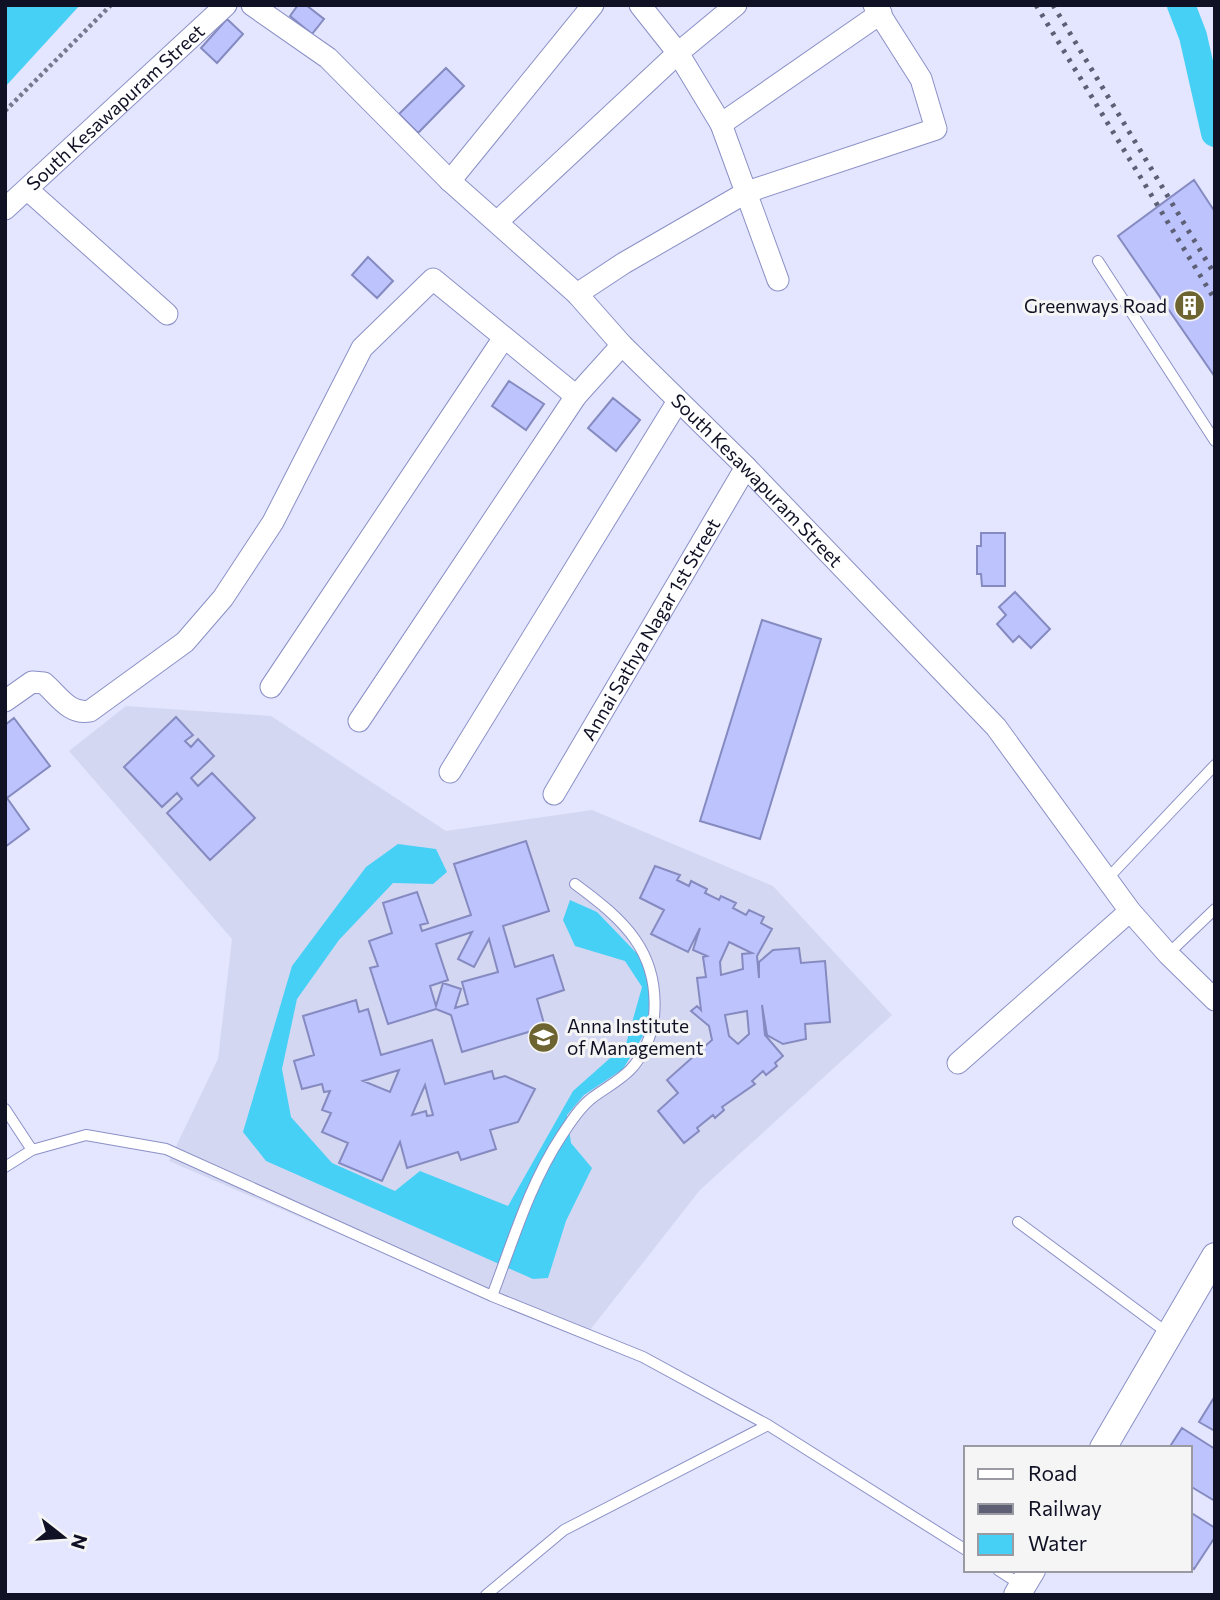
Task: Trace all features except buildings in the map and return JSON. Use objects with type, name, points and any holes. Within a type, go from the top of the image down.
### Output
[{"type":"street","name":"South Kesawapuram Street","points":[[5,209],[226,5]]},
{"type":"street","name":"South Kesawapuram Street","points":[[252,5],[328,58],[450,181],[577,294],[622,345],[746,467],[996,727],[1108,877],[1130,911],[1168,954],[1215,1000]]},
{"type":"street","points":[[450,181],[593,5]]},
{"type":"street","points":[[640,5],[678,53],[721,124],[778,280]]},
{"type":"street","points":[[497,222],[678,53],[736,5]]},
{"type":"street","points":[[577,294],[624,263],[747,192],[936,129],[921,79],[877,9],[721,124]]},
{"type":"street","points":[[28,190],[167,314]]},
{"type":"street","points":[[5,701],[32,682],[44,683],[66,706],[82,713],[90,711],[185,642],[223,598],[273,522],[362,348],[433,279],[503,339],[576,396]]},
{"type":"street","points":[[271,687],[503,339]]},
{"type":"street","points":[[359,721],[576,396],[622,345]]},
{"type":"street","points":[[450,772],[678,401]]},
{"type":"street","name":"Annai Sathya Nagar 1st Street","points":[[554,794],[746,467]]},
{"type":"street","points":[[958,1063],[1130,911]]},
{"type":"street","points":[[1104,1446],[1215,1256]]},
{"type":"lane","points":[[1098,261],[1215,441]]},
{"type":"lane","points":[[1108,877],[1215,765]]},
{"type":"lane","points":[[492,1296],[525,1203],[575,1117],[589,1100],[630,1070],[640,1057],[653,1028],[653,972],[637,941],[607,907],[575,884]]},
{"type":"lane","points":[[1168,954],[1215,909]]},
{"type":"lane","points":[[5,1109],[32,1150]]},
{"type":"lane","points":[[5,1167],[32,1150],[86,1135],[166,1149],[492,1296],[643,1357],[768,1425],[964,1549]]},
{"type":"lane","points":[[1018,1222],[1169,1334]]},
{"type":"lane","points":[[486,1595],[564,1530],[768,1425]]},
{"type":"lane","points":[[1002,1572],[1024,1584]]},
{"type":"path","points":[[5,111],[111,5]]},
{"type":"shaded area","name":"Anna Institute of Management","points":[[126,706],[271,716],[446,831],[592,810],[773,886],[892,1015],[700,1190],[583,1339],[169,1161],[218,1059],[232,939],[69,751]]},
{"type":"water","points":[[5,5],[80,5],[5,87]]},
{"type":"water","points":[[398,844],[436,849],[447,872],[433,884],[393,883],[339,940],[297,999],[282,1069],[291,1117],[332,1163],[395,1191],[420,1171],[508,1206],[573,1091],[626,1044],[642,987],[625,961],[575,946],[563,920],[570,900],[597,912],[649,966],[652,1002],[643,1036],[623,1069],[584,1095],[567,1115],[571,1143],[592,1168],[566,1221],[548,1278],[533,1279],[266,1161],[243,1132],[292,966],[366,867]]},
{"type":"waterway","points":[[1181,5],[1193,36],[1215,133]]},
{"type":"railway","points":[[1036,5],[1215,300]]},
{"type":"railway","points":[[1053,5],[1215,275]]},
{"type":"place","name":"Greenways Road","points":[[1190,306]]},
{"type":"place","name":"Anna Institute of Management","points":[[544,1037]]}]
